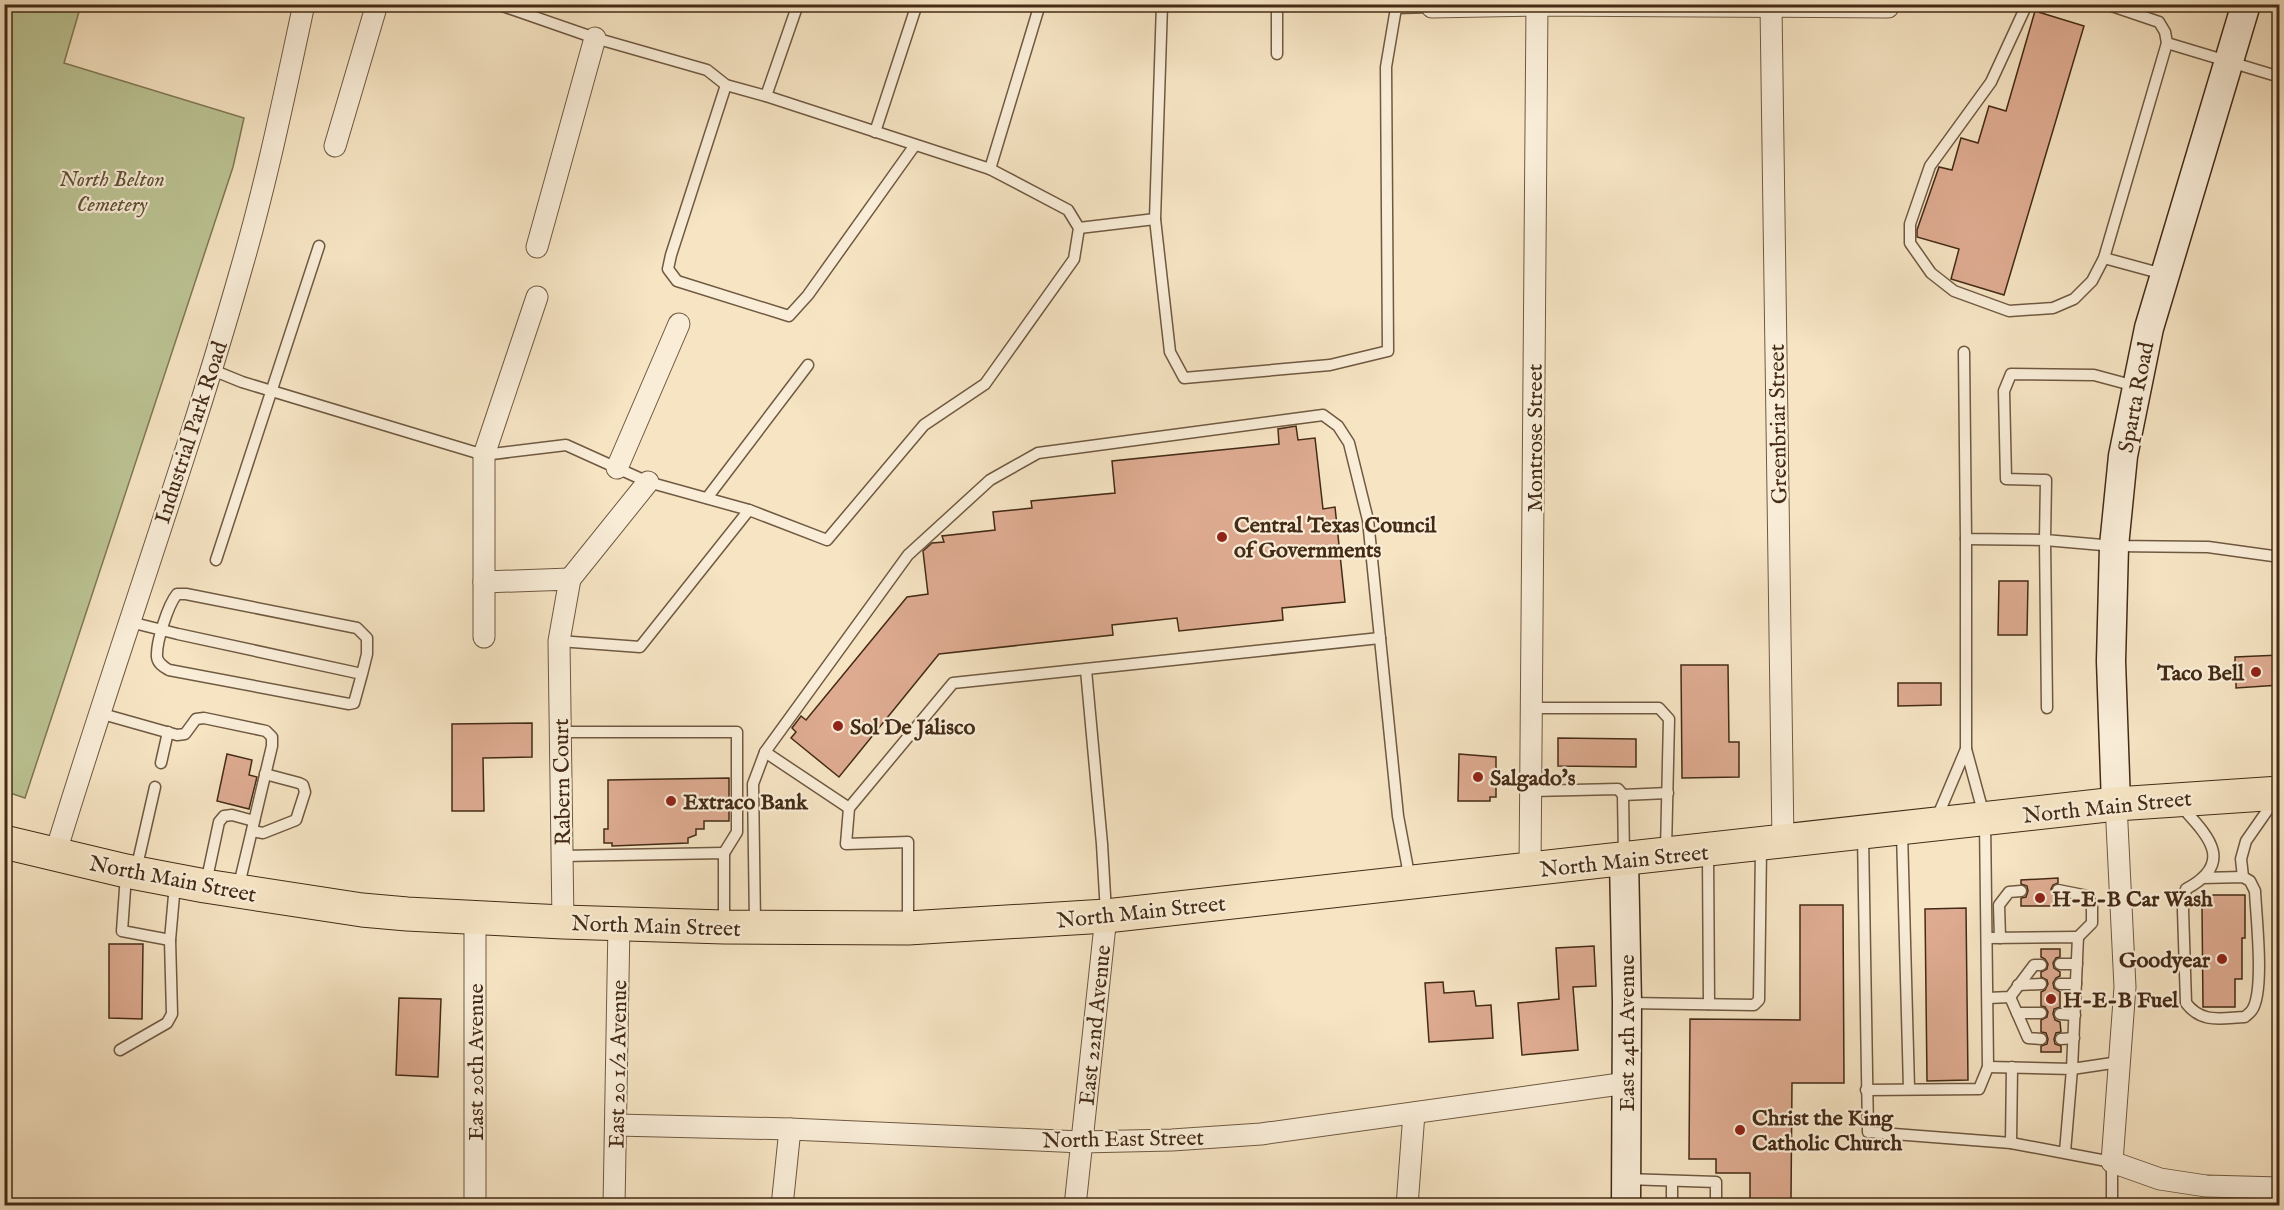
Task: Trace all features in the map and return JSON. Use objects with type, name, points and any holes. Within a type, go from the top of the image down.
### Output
[{"type":"main road","name":"North Main Street","points":[[4,842],[190,884],[362,910],[475,918],[740,928],[908,928],[1106,916],[1530,871],[2115,804],[2173,798],[2279,793]]},
{"type":"street","name":"Industrial Park Road","points":[[55,855],[253,228],[304,4]]},
{"type":"street","points":[[335,146],[377,4]]},
{"type":"street","name":"Sparta Road","points":[[2115,804],[2111,661],[2114,546],[2123,456],[2149,328],[2167,275],[2246,4]]},
{"type":"street","points":[[1432,7],[1537,5],[1888,7]]},
{"type":"street","name":"Montrose Street","points":[[1530,871],[1537,5]]},
{"type":"street","name":"Greenbriar Street","points":[[1771,7],[1772,843]]},
{"type":"street","points":[[537,247],[595,38]]},
{"type":"street","points":[[484,637],[484,455],[537,297]]},
{"type":"street","points":[[617,468],[679,324]]},
{"type":"street","points":[[484,582],[570,579],[648,482]]},
{"type":"street","name":"Rabern Court","points":[[563,922],[559,641],[570,579]]},
{"type":"street","points":[[2115,804],[2125,987],[2112,1162],[2160,1179],[2206,1186],[2280,1188]]},
{"type":"street","name":"East 24th Avenue","points":[[1624,860],[1627,1003],[1626,1192]]},
{"type":"street","name":"East 22nd Avenue","points":[[1075,1206],[1106,916]]},
{"type":"street","name":"East 20th Avenue","points":[[475,918],[475,1206]]},
{"type":"street","name":"East 20 1/2 Avenue","points":[[614,1206],[619,923]]},
{"type":"street","name":"North East Street","points":[[616,1125],[790,1129],[1081,1142],[1172,1140],[1261,1134],[1627,1083]]},
{"type":"street","points":[[1407,1206],[1414,1113]]},
{"type":"street","points":[[782,1206],[790,1129]]},
{"type":"lane","points":[[210,369],[271,391],[484,455],[566,445],[648,482],[749,510],[826,540],[924,425],[985,384],[1074,259],[1079,228],[1068,210],[990,169],[726,85],[708,70],[595,38],[497,4]]},
{"type":"lane","points":[[766,96],[798,4]]},
{"type":"lane","points":[[875,132],[917,4]]},
{"type":"lane","points":[[990,169],[1040,4]]},
{"type":"lane","points":[[1162,4],[1155,219],[1170,352],[1184,378],[1330,365],[1388,351],[1386,68],[1394,6],[1432,7]]},
{"type":"lane","points":[[1277,4],[1277,54]]},
{"type":"lane","points":[[2027,4],[1991,82],[1930,166],[1910,224],[1910,243],[1931,273],[1954,291],[2009,310],[2053,308],[2074,298],[2092,281],[2104,258],[2167,43],[2158,22],[2106,4]]},
{"type":"lane","points":[[2167,43],[2280,77]]},
{"type":"lane","points":[[726,85],[668,269],[677,281],[789,316],[808,296],[915,145]]},
{"type":"lane","points":[[1079,228],[1155,219]]},
{"type":"lane","points":[[216,560],[319,246]]},
{"type":"lane","points":[[2104,258],[2167,275]]},
{"type":"lane","points":[[1866,1090],[1979,1089],[1988,1067],[1985,819],[1966,749],[1964,352]]},
{"type":"lane","points":[[707,498],[808,366]]},
{"type":"lane","points":[[2047,708],[2046,480],[2006,479],[2004,391],[2011,374],[2094,375],[2137,386]]},
{"type":"lane","points":[[740,928],[753,784],[765,752],[908,555],[990,480],[1038,453],[1323,415],[1338,426],[1348,443],[1368,520],[1398,816],[1411,883]]},
{"type":"lane","points":[[559,641],[640,647],[749,510]]},
{"type":"lane","points":[[1966,539],[2045,540],[2114,546],[2208,548],[2280,557]]},
{"type":"lane","points":[[177,594],[186,594],[357,628],[367,638],[367,654],[362,674],[354,703],[349,704],[170,670],[160,665],[157,658],[162,630],[172,601],[177,594]]},
{"type":"lane","points":[[130,622],[362,674]]},
{"type":"lane","points":[[908,928],[908,842],[846,844],[849,808],[953,683],[1380,638]]},
{"type":"lane","points":[[1086,670],[1102,844],[1106,916]]},
{"type":"lane","points":[[1532,708],[1659,708],[1669,719],[1666,855]]},
{"type":"lane","points":[[99,713],[168,732],[185,734],[196,719],[204,718],[266,731],[272,737],[272,746],[237,892]]},
{"type":"lane","points":[[160,763],[168,732]]},
{"type":"lane","points":[[561,732],[737,732],[737,832],[724,853],[740,928]]},
{"type":"lane","points":[[1934,825],[1966,749]]},
{"type":"lane","points":[[765,752],[849,808]]},
{"type":"lane","points":[[120,1050],[167,1023],[172,1014],[170,940],[190,884],[219,822],[224,816],[232,815],[263,833],[296,820],[304,792],[303,785],[265,774]]},
{"type":"lane","points":[[155,787],[131,872],[122,931],[170,940]]},
{"type":"lane","points":[[1531,791],[1618,789],[1623,795],[1624,860]]},
{"type":"lane","points":[[1623,795],[1668,793]]},
{"type":"lane","points":[[2243,877],[2241,859],[2246,841],[2279,793]]},
{"type":"lane","points":[[2173,798],[2206,835],[2213,848],[2212,862],[2208,872],[2186,889],[2183,910],[2186,1003],[2194,1013],[2206,1018],[2245,1017],[2252,1010],[2256,999],[2258,970],[2255,891],[2250,881],[2243,877],[2202,878]]},
{"type":"lane","points":[[1901,828],[1909,1089]]},
{"type":"lane","points":[[1863,833],[1868,1132],[2011,1143],[2112,1162],[2112,1206]]},
{"type":"lane","points":[[1627,1003],[1754,1005],[1759,1000],[1772,843]]},
{"type":"lane","points":[[1708,850],[1709,1004]]},
{"type":"lane","points":[[562,856],[724,853]]},
{"type":"lane","points":[[2058,890],[2088,896],[2092,907],[2092,923],[2078,937],[2074,1038],[2065,1152]]},
{"type":"lane","points":[[2000,938],[1999,905],[2009,892],[2021,891]]},
{"type":"lane","points":[[1988,938],[2078,937]]},
{"type":"lane","points":[[2060,964],[2077,964]]},
{"type":"lane","points":[[2010,997],[2034,965],[2041,965]]},
{"type":"lane","points":[[2018,985],[2041,984]]},
{"type":"lane","points":[[2060,984],[2076,984]]},
{"type":"lane","points":[[1988,998],[2010,997]]},
{"type":"lane","points":[[2010,997],[2028,1038],[2041,1039]]},
{"type":"lane","points":[[2017,1013],[2041,1013]]},
{"type":"lane","points":[[2060,1014],[2074,1015]]},
{"type":"lane","points":[[2061,1039],[2074,1038]]},
{"type":"lane","points":[[1988,1067],[2072,1069],[2119,1062]]},
{"type":"lane","points":[[2011,1143],[2012,1067]]},
{"type":"lane","points":[[1672,1181],[1672,1206]]},
{"type":"lane","points":[[1626,1192],[1672,1181],[1716,1182],[1716,1206]]},
{"type":"green space","name":"North Belton Cemetery","points":[[5,4],[81,5],[64,63],[244,118],[233,167],[25,798],[4,791]]},
{"type":"building","points":[[2035,11],[2084,26],[2004,295],[1951,279],[1959,249],[1917,237],[1917,230],[1939,167],[1952,170],[1961,138],[1978,143],[1989,106],[2006,111]]},
{"type":"building","points":[[1296,426],[1298,440],[1315,438],[1323,509],[1335,507],[1345,602],[1282,608],[1283,620],[1179,631],[1177,618],[1112,625],[1113,635],[939,654],[839,777],[791,738],[796,732],[792,728],[801,716],[806,720],[907,597],[928,594],[923,551],[932,543],[944,542],[942,536],[995,530],[993,512],[1032,508],[1031,501],[1115,493],[1112,461],[1279,444],[1278,429]]},
{"type":"building","points":[[1999,581],[2028,581],[2027,635],[1998,635]]},
{"type":"building","name":"Taco Bell","points":[[2280,655],[2280,685],[2236,688],[2232,665],[2235,665],[2235,657]]},
{"type":"building","points":[[1681,665],[1728,665],[1729,742],[1739,742],[1739,777],[1682,778]]},
{"type":"building","points":[[1898,683],[1941,683],[1941,705],[1898,706]]},
{"type":"building","points":[[532,723],[532,757],[483,758],[484,811],[452,811],[452,724]]},
{"type":"building","points":[[1558,738],[1636,739],[1636,767],[1558,766]]},
{"type":"building","points":[[227,754],[252,760],[249,775],[257,777],[249,809],[217,801]]},
{"type":"building","points":[[1459,754],[1496,757],[1496,797],[1490,797],[1490,801],[1458,801]]},
{"type":"building","name":"Extraco Bank","points":[[729,778],[729,821],[704,821],[704,829],[696,829],[696,835],[688,838],[688,843],[612,846],[612,843],[604,843],[604,829],[608,829],[608,780]]},
{"type":"building","name":"H-E-B Car Wash","points":[[2058,878],[2058,883],[2051,889],[2053,895],[2058,898],[2058,906],[2021,906],[2021,898],[2026,897],[2028,891],[2027,886],[2021,884],[2021,880]]},
{"type":"building","name":"Goodyear","points":[[2213,895],[2245,895],[2242,979],[2235,979],[2235,1007],[2203,1007],[2202,907]]},
{"type":"building","name":"Christ the King Catholic Church","points":[[1800,905],[1843,905],[1844,1083],[1792,1083],[1791,1200],[1750,1199],[1750,1173],[1716,1173],[1716,1159],[1689,1159],[1690,1019],[1800,1020]]},
{"type":"building","points":[[1966,908],[1968,1080],[1927,1081],[1925,909]]},
{"type":"building","points":[[109,944],[143,944],[142,1019],[109,1018]]},
{"type":"building","points":[[1594,946],[1596,986],[1573,987],[1578,1050],[1522,1055],[1518,1003],[1559,999],[1556,948]]},
{"type":"building","name":"H-E-B Fuel","points":[[2041,949],[2060,949],[2060,957],[2056,958],[2053,963],[2054,968],[2060,972],[2060,976],[2053,983],[2054,988],[2060,992],[2060,1007],[2054,1009],[2053,1014],[2055,1020],[2060,1022],[2061,1032],[2056,1033],[2054,1039],[2055,1044],[2061,1046],[2061,1052],[2041,1052],[2041,1046],[2047,1044],[2048,1039],[2046,1033],[2041,1032],[2041,1020],[2047,1017],[2048,1012],[2045,1007],[2041,1006],[2041,992],[2048,984],[2047,980],[2041,977],[2041,972],[2047,969],[2048,964],[2041,957]]},
{"type":"building","points":[[1443,982],[1444,993],[1474,991],[1476,1006],[1491,1005],[1493,1038],[1429,1042],[1425,983]]},
{"type":"building","points":[[399,998],[441,999],[438,1077],[396,1075]]},
{"type":"place","name":"Central Texas Council of Governments","points":[[1222,537]]},
{"type":"place","name":"Taco Bell","points":[[2256,672]]},
{"type":"place","name":"Sol De Jalisco","points":[[838,726]]},
{"type":"place","name":"Salgado's","points":[[1478,777]]},
{"type":"place","name":"Extraco Bank","points":[[671,801]]},
{"type":"place","name":"H-E-B Car Wash","points":[[2040,898]]},
{"type":"place","name":"Goodyear","points":[[2222,959]]},
{"type":"place","name":"H-E-B Fuel","points":[[2051,999]]},
{"type":"place","name":"Christ the King Catholic Church","points":[[1740,1130]]}]
